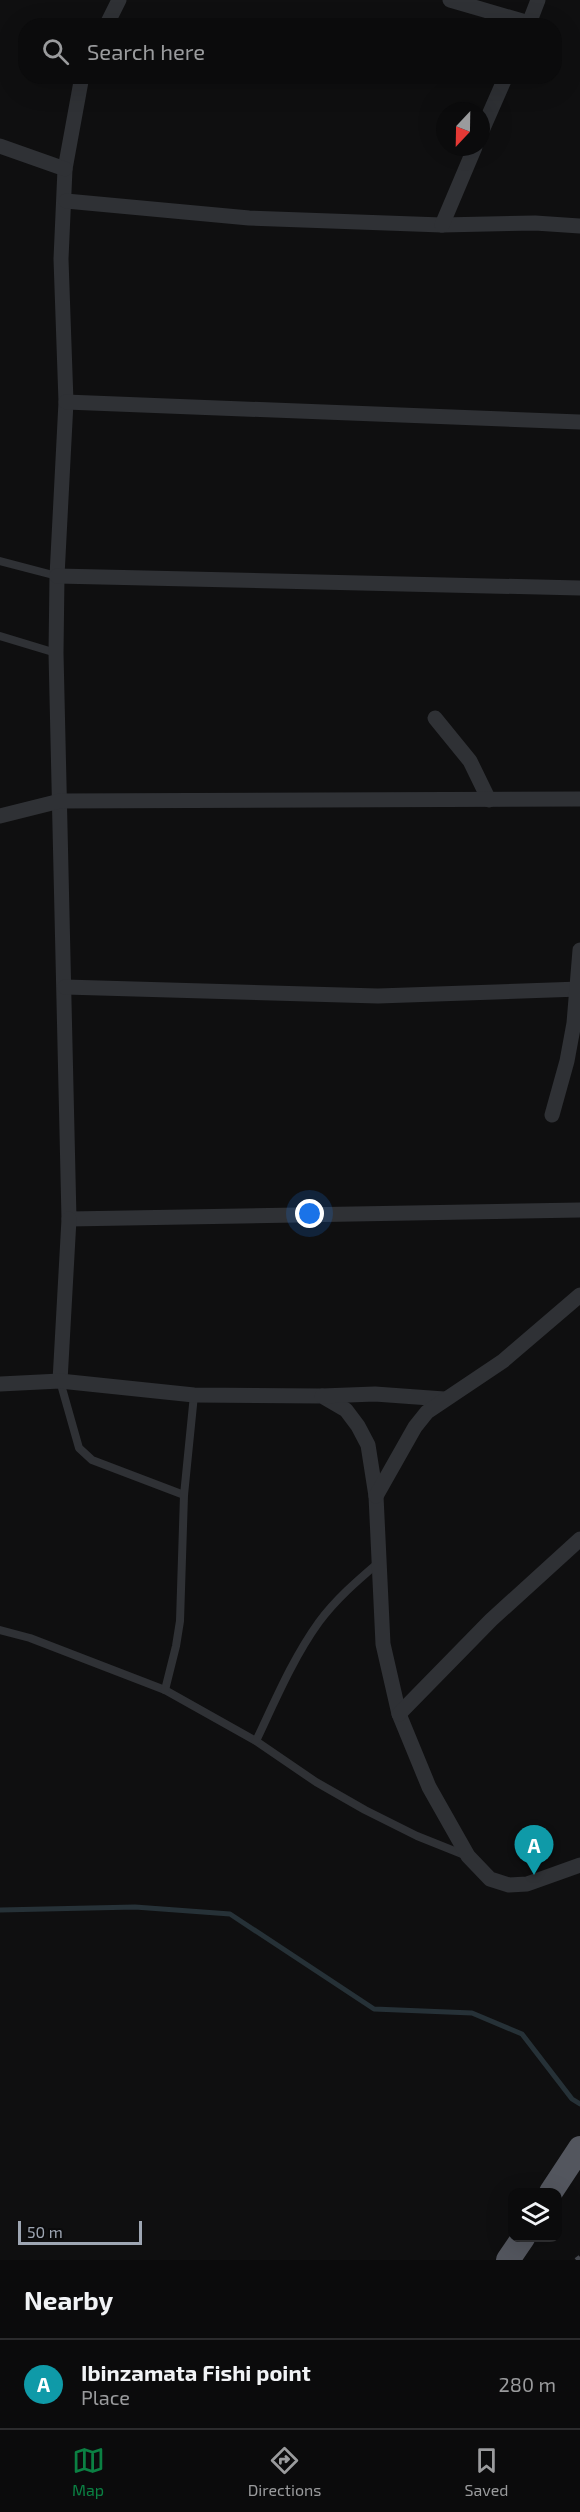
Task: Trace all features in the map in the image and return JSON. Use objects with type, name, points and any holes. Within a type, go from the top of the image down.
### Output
[{"type":"highway","points":[[554,2188],[580,2148]]},
{"type":"highway","points":[[508,2260],[520,2242]]},
{"type":"street","points":[[110,18],[119,0]]},
{"type":"street","points":[[450,0],[508,18]]},
{"type":"street","points":[[530,18],[538,0]]},
{"type":"street","points":[[60,1381],[69,1219],[56,653],[57,576],[66,402],[61,259],[66,201],[65,170],[81,84]]},
{"type":"street","points":[[490,113],[503,84]]},
{"type":"street","points":[[0,146],[65,170]]},
{"type":"street","points":[[442,225],[471,156]]},
{"type":"street","points":[[66,201],[249,218],[442,225],[535,223],[580,226]]},
{"type":"street","points":[[66,402],[580,422]]},
{"type":"street","points":[[57,576],[580,588]]},
{"type":"street","points":[[435,718],[470,761],[489,800]]},
{"type":"street","points":[[0,816],[60,801],[580,800]]},
{"type":"street","points":[[552,1115],[567,1061],[574,1023],[580,950]]},
{"type":"street","points":[[65,987],[378,996],[578,989]]},
{"type":"street","points":[[69,1219],[580,1210]]},
{"type":"street","points":[[376,1496],[415,1427],[427,1412],[503,1361],[580,1295]]},
{"type":"street","points":[[0,1384],[60,1381],[194,1395],[383,1394],[444,1399]]},
{"type":"street","points":[[322,1396],[346,1410],[368,1445],[376,1496],[383,1644],[399,1714],[429,1788],[468,1856],[490,1879],[509,1885],[527,1884],[580,1865]]},
{"type":"street","points":[[399,1714],[491,1620],[580,1539]]},
{"type":"lane","points":[[0,561],[57,576]]},
{"type":"lane","points":[[0,636],[56,653]]},
{"type":"lane","points":[[60,1381],[79,1448],[92,1460],[184,1495]]},
{"type":"lane","points":[[165,1690],[180,1621],[184,1495],[194,1395]]},
{"type":"lane","points":[[256,1741],[300,1651],[320,1621],[345,1592],[378,1563]]},
{"type":"lane","points":[[0,1630],[30,1638],[165,1690],[256,1741],[316,1782],[365,1810],[417,1836],[468,1856]]},
{"type":"waterway","points":[[0,1910],[135,1907],[230,1914],[374,2009],[472,2013],[522,2034],[572,2099],[580,2104]]},
{"type":"railway","points":[[576,2260],[580,2257]]},
{"type":"place","name":"Ibinzamata Fishi point","points":[[534,1875]]}]
